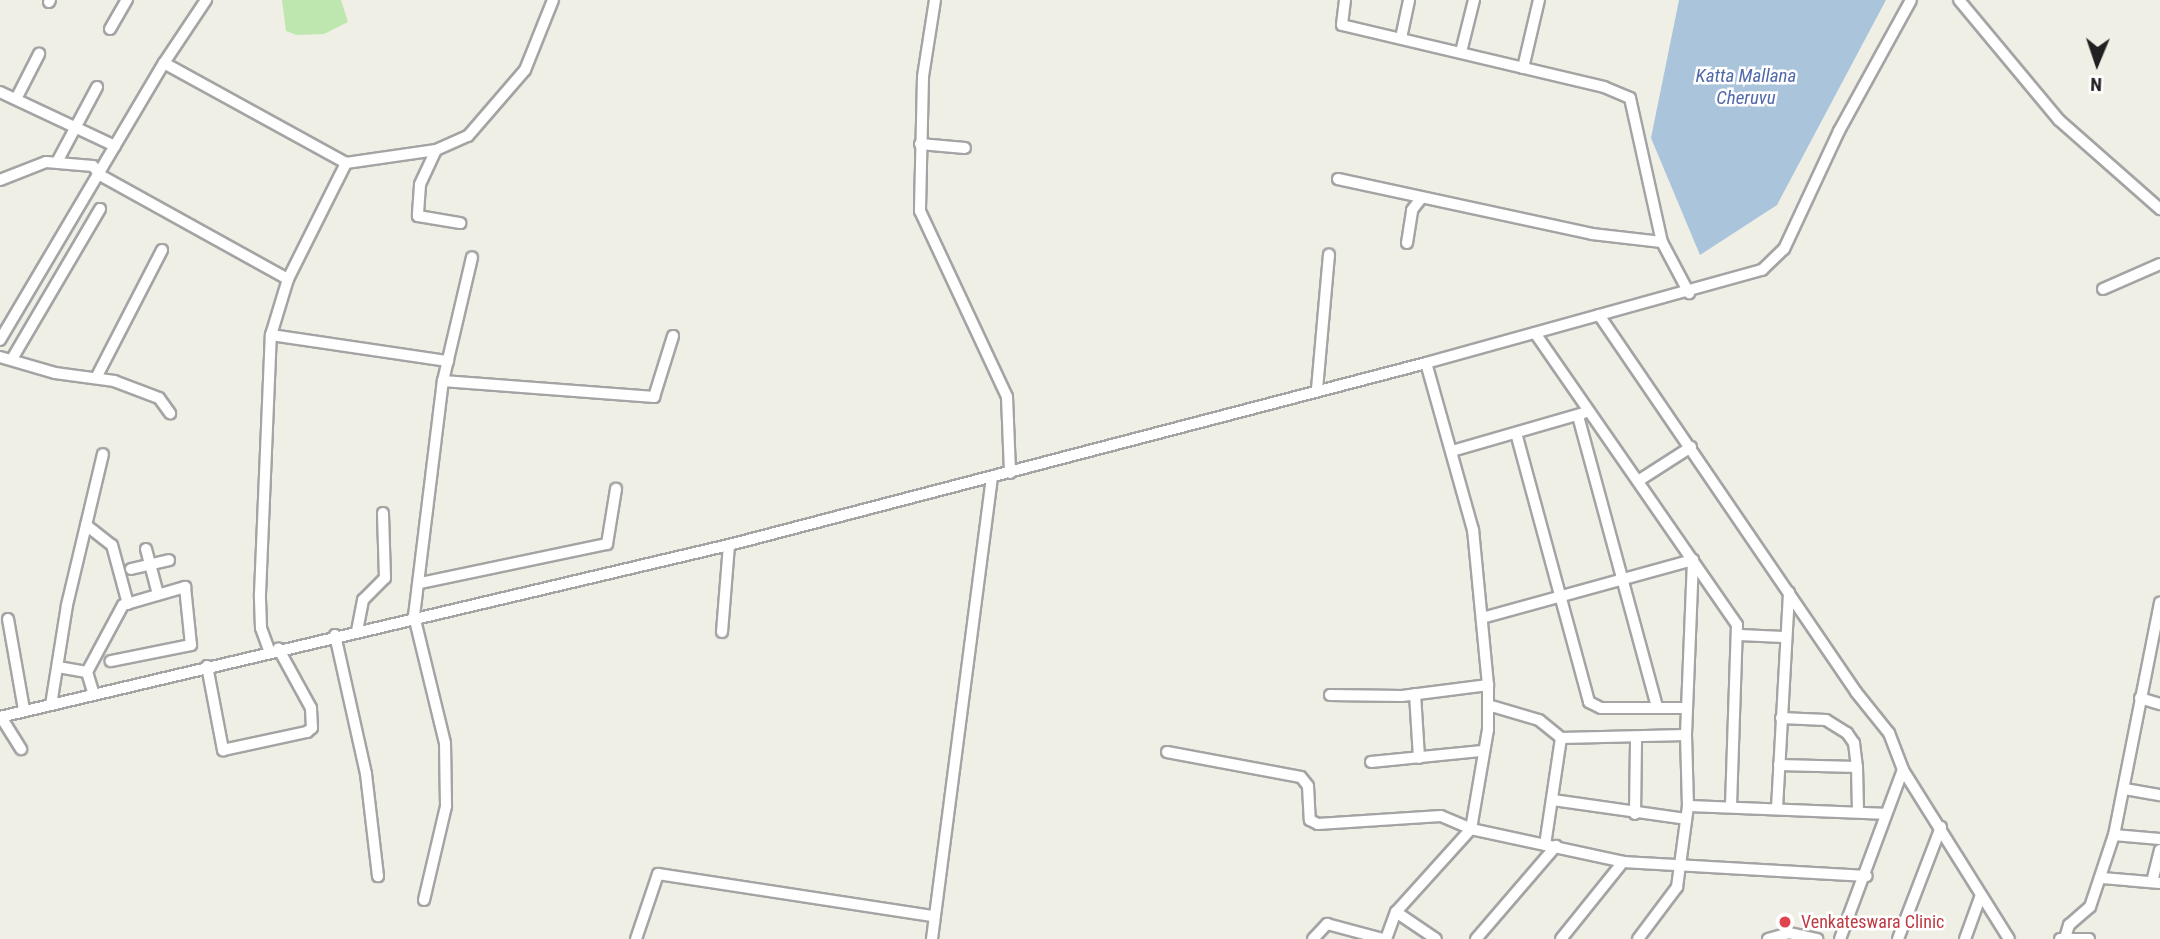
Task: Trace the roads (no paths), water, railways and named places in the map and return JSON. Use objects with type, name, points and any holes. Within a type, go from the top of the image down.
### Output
[{"type":"street","points":[[110,29],[127,0]]},
{"type":"street","points":[[0,340],[164,63],[206,0]]},
{"type":"street","points":[[164,63],[346,163],[436,150],[468,136],[525,70],[553,0]]},
{"type":"street","points":[[934,0],[923,77],[920,211],[1007,397],[1010,473]]},
{"type":"street","points":[[1345,0],[1342,25],[1461,52],[1630,98],[1662,242],[1689,292]]},
{"type":"street","points":[[1401,38],[1409,0]]},
{"type":"street","points":[[1461,52],[1474,0]]},
{"type":"street","points":[[1523,68],[1539,0]]},
{"type":"street","points":[[21,749],[0,717],[274,649],[729,545],[992,478],[1317,389],[1426,363],[1762,270],[1775,261],[1807,205],[1839,131],[1911,0]]},
{"type":"street","points":[[1959,0],[2059,120],[2160,209]]},
{"type":"street","points":[[16,99],[39,54]]},
{"type":"street","points":[[57,162],[97,87]]},
{"type":"street","points":[[0,92],[115,146]]},
{"type":"street","points":[[920,144],[965,148]]},
{"type":"street","points":[[436,150],[420,185],[418,216],[460,223]]},
{"type":"street","points":[[0,180],[57,162],[93,166],[100,175],[288,279]]},
{"type":"street","points":[[206,666],[223,750],[312,729],[311,708],[261,628],[260,594],[271,335],[288,279],[346,163]]},
{"type":"street","points":[[1338,179],[1592,234],[1662,242]]},
{"type":"street","points":[[1407,243],[1412,210],[1422,197]]},
{"type":"street","points":[[12,359],[100,209]]},
{"type":"street","points":[[96,378],[162,250]]},
{"type":"street","points":[[1317,389],[1329,255]]},
{"type":"street","points":[[424,900],[446,806],[445,743],[414,616],[443,382],[472,257]]},
{"type":"street","points":[[2103,289],[2160,264]]},
{"type":"street","points":[[1599,315],[1889,733],[1903,770],[2009,939]]},
{"type":"street","points":[[1535,333],[1732,614],[1740,635],[1731,807]]},
{"type":"street","points":[[271,335],[448,360]]},
{"type":"street","points":[[443,382],[654,397],[673,335]]},
{"type":"street","points":[[0,357],[55,373],[96,378],[159,398],[170,413]]},
{"type":"street","points":[[1313,939],[1327,924],[1385,939],[1396,912],[1471,829],[1488,705],[1482,618],[1473,530],[1426,363]]},
{"type":"street","points":[[1452,451],[1590,411]]},
{"type":"street","points":[[1578,416],[1657,707]]},
{"type":"street","points":[[1516,433],[1589,702],[1601,708],[1686,708]]},
{"type":"street","points":[[1638,481],[1691,446]]},
{"type":"street","points":[[51,705],[86,525],[103,454]]},
{"type":"street","points":[[932,939],[992,478]]},
{"type":"street","points":[[420,583],[607,544],[616,489]]},
{"type":"street","points":[[357,631],[363,600],[385,578],[383,513]]},
{"type":"street","points":[[86,525],[112,545],[128,604]]},
{"type":"street","points":[[722,632],[729,545]]},
{"type":"street","points":[[146,549],[158,594]]},
{"type":"street","points":[[1482,618],[1693,560]]},
{"type":"street","points":[[1638,939],[1674,894],[1688,806],[1686,708],[1693,560]]},
{"type":"street","points":[[131,569],[169,561]]},
{"type":"street","points":[[94,695],[87,672],[128,604],[185,587],[191,645],[111,661]]},
{"type":"street","points":[[1777,808],[1783,638],[1789,592]]},
{"type":"street","points":[[2089,939],[2062,938],[2069,925],[2090,907],[2102,878],[2125,789],[2160,603]]},
{"type":"street","points":[[8,619],[24,710]]},
{"type":"street","points":[[335,635],[366,774],[378,876]]},
{"type":"street","points":[[1740,635],[1783,638]]},
{"type":"street","points":[[58,667],[87,672]]},
{"type":"street","points":[[1330,695],[1415,694],[1488,685]]},
{"type":"street","points":[[1415,694],[1419,758]]},
{"type":"street","points":[[2140,698],[2160,704]]},
{"type":"street","points":[[1488,705],[1539,720],[1561,738],[1686,736]]},
{"type":"street","points":[[1781,718],[1826,720],[1839,726],[1854,743],[1858,812]]},
{"type":"street","points":[[1635,814],[1636,737]]},
{"type":"street","points":[[1476,939],[1550,846],[1561,738]]},
{"type":"street","points":[[1371,762],[1482,751]]},
{"type":"street","points":[[1167,752],[1301,778],[1308,786],[1308,816],[1313,823],[1441,816],[1471,829],[1623,862],[1678,868],[1867,876]]},
{"type":"street","points":[[1779,765],[1857,767]]},
{"type":"street","points":[[1840,939],[1867,876],[1884,814],[1903,770]]},
{"type":"street","points":[[2125,789],[2160,795]]},
{"type":"street","points":[[1553,800],[1635,814],[1686,819]]},
{"type":"street","points":[[1688,806],[1884,814]]},
{"type":"street","points":[[1898,939],[1941,827]]},
{"type":"street","points":[[2114,835],[2160,839]]},
{"type":"street","points":[[2102,878],[2156,883],[2160,850]]},
{"type":"street","points":[[1561,939],[1623,862]]},
{"type":"street","points":[[636,939],[658,874],[934,916]]},
{"type":"street","points":[[1965,939],[1981,895]]},
{"type":"street","points":[[1396,912],[1436,939]]},
{"type":"street","points":[[1768,939],[1789,933],[1817,939]]},
{"type":"water","name":"Katta Mallana Cheruvu","points":[[1679,0],[1886,0],[1777,205],[1700,255],[1651,138]]},
{"type":"place","name":"Venkateswara Clinic","points":[[1785,922]]}]
